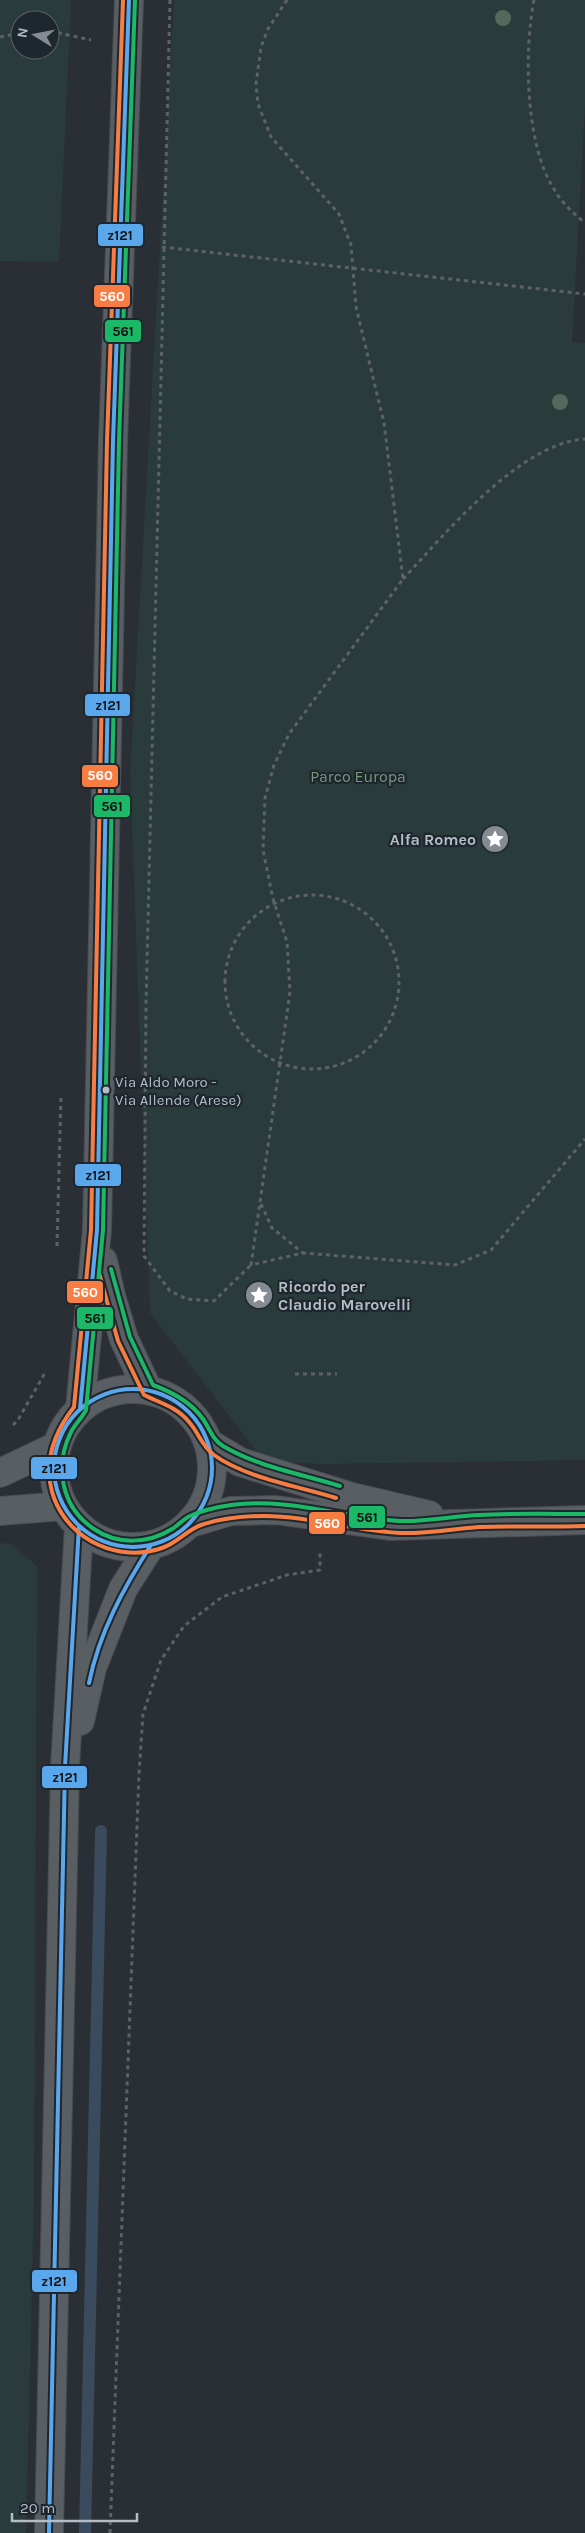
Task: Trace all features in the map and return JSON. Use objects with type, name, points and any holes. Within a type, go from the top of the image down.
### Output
[{"type":"street","points":[[80,1409],[97,1230],[113,441],[129,0]]},
{"type":"street","points":[[97,1230],[111,1296],[124,1339],[148,1390]]},
{"type":"street","points":[[191,1523],[203,1505],[211,1485],[212,1464],[208,1443],[199,1424],[185,1408],[168,1397],[148,1390],[124,1389],[100,1396],[80,1409],[70,1420],[57,1446],[54,1466],[56,1486],[71,1516],[95,1538],[113,1545],[131,1547],[166,1541],[191,1523],[232,1511],[276,1510],[390,1526],[426,1526],[465,1522],[585,1520]]},
{"type":"street","points":[[208,1443],[240,1462],[352,1497],[465,1522]]},
{"type":"street","points":[[0,1473],[57,1446]]},
{"type":"street","points":[[0,1511],[71,1516]]},
{"type":"street","points":[[49,2533],[64,1833],[72,1613],[71,1516]]},
{"type":"street","points":[[64,1833],[78,1729],[92,1668],[123,1589],[151,1545]]},
{"type":"path","points":[[170,0],[162,247],[146,995],[144,1256],[170,1291],[187,1299],[214,1301],[251,1265],[303,1253],[455,1265],[491,1250],[585,1139]]},
{"type":"path","points":[[287,0],[268,29],[261,46],[256,84],[258,104],[271,136],[339,214],[351,245],[356,307],[384,423],[403,579]]},
{"type":"path","points":[[534,0],[529,26],[528,70],[532,121],[544,167],[553,188],[568,209],[585,223]]},
{"type":"path","points":[[60,33],[97,41]]},
{"type":"path","points":[[162,247],[585,294]]},
{"type":"path","points":[[251,1265],[290,992],[287,942],[274,903],[263,850],[262,824],[265,798],[274,765],[289,734],[403,579],[480,500],[523,462],[557,445],[585,439]]},
{"type":"path","points":[[302,895],[331,896],[357,907],[379,926],[394,950],[399,979],[396,1007],[384,1033],[363,1053],[337,1066],[309,1070],[281,1065],[259,1052],[241,1034],[229,1011],[224,986],[227,961],[237,937],[253,917],[274,903],[302,895]]},
{"type":"path","points":[[261,1203],[272,1228],[303,1253]]},
{"type":"path","points":[[12,1426],[18,1420],[48,1363]]},
{"type":"path","points":[[295,1374],[337,1374]]},
{"type":"path","points":[[110,2533],[138,1774],[144,1714],[161,1660],[184,1626],[222,1597],[286,1575],[320,1570],[321,1515]]},
{"type":"green space","points":[[0,0],[71,0],[59,262],[0,261]]},
{"type":"green space","name":"Parco Europa","points":[[174,0],[585,0],[585,106],[572,342],[585,343],[585,1460],[321,1464],[264,1461],[150,1313],[130,774]]},
{"type":"green space","points":[[0,1543],[11,1544],[37,1566],[34,2198],[26,2533],[0,2533]]},
{"type":"waterway","points":[[85,2533],[101,1831]]},
{"type":"transit line","name":"560","points":[[123,0],[107,441],[91,1230],[74,1407],[55,1439],[50,1461],[49,1473],[54,1498],[62,1513],[84,1537],[98,1545],[130,1553],[162,1548],[201,1525],[248,1516],[298,1518],[366,1530],[400,1533],[479,1527],[585,1526]]},
{"type":"transit line","name":"z121","points":[[80,1409],[97,1230],[113,441],[129,0]]},
{"type":"transit line","name":"561","points":[[135,0],[119,441],[103,1230],[86,1410],[73,1429],[66,1445],[62,1472],[64,1485],[74,1509],[94,1529],[113,1538],[133,1541],[153,1538],[163,1534],[188,1517],[205,1510],[252,1503],[294,1506],[400,1521],[420,1521],[492,1514],[585,1514]]},
{"type":"transit line","name":"561","points":[[111,1269],[130,1337],[153,1385],[174,1394],[193,1408],[223,1446],[265,1465],[340,1486]]},
{"type":"transit line","name":"560","points":[[99,1273],[118,1341],[144,1395],[168,1406],[184,1417],[210,1451],[227,1463],[257,1476],[336,1498]]},
{"type":"transit line","name":"z121","points":[[133,1389],[163,1395],[177,1402],[189,1412],[199,1424],[206,1438],[212,1468],[206,1498],[199,1512],[189,1524],[177,1534],[163,1541],[133,1547],[103,1541],[89,1534],[77,1524],[67,1512],[60,1498],[54,1468],[60,1438],[67,1424],[77,1412],[89,1402],[103,1395],[133,1389]]},
{"type":"transit line","name":"z121","points":[[49,2533],[65,1767],[79,1526]]},
{"type":"transit line","name":"z121","points":[[89,1683],[93,1664],[106,1628],[131,1577],[151,1545]]},
{"type":"place","name":"Alfa Romeo","points":[[495,839]]},
{"type":"place","name":"Via Aldo Moro - Via Allende (Arese)","points":[[106,1090]]},
{"type":"place","name":"Ricordo per Claudio Marovelli","points":[[259,1295]]}]
